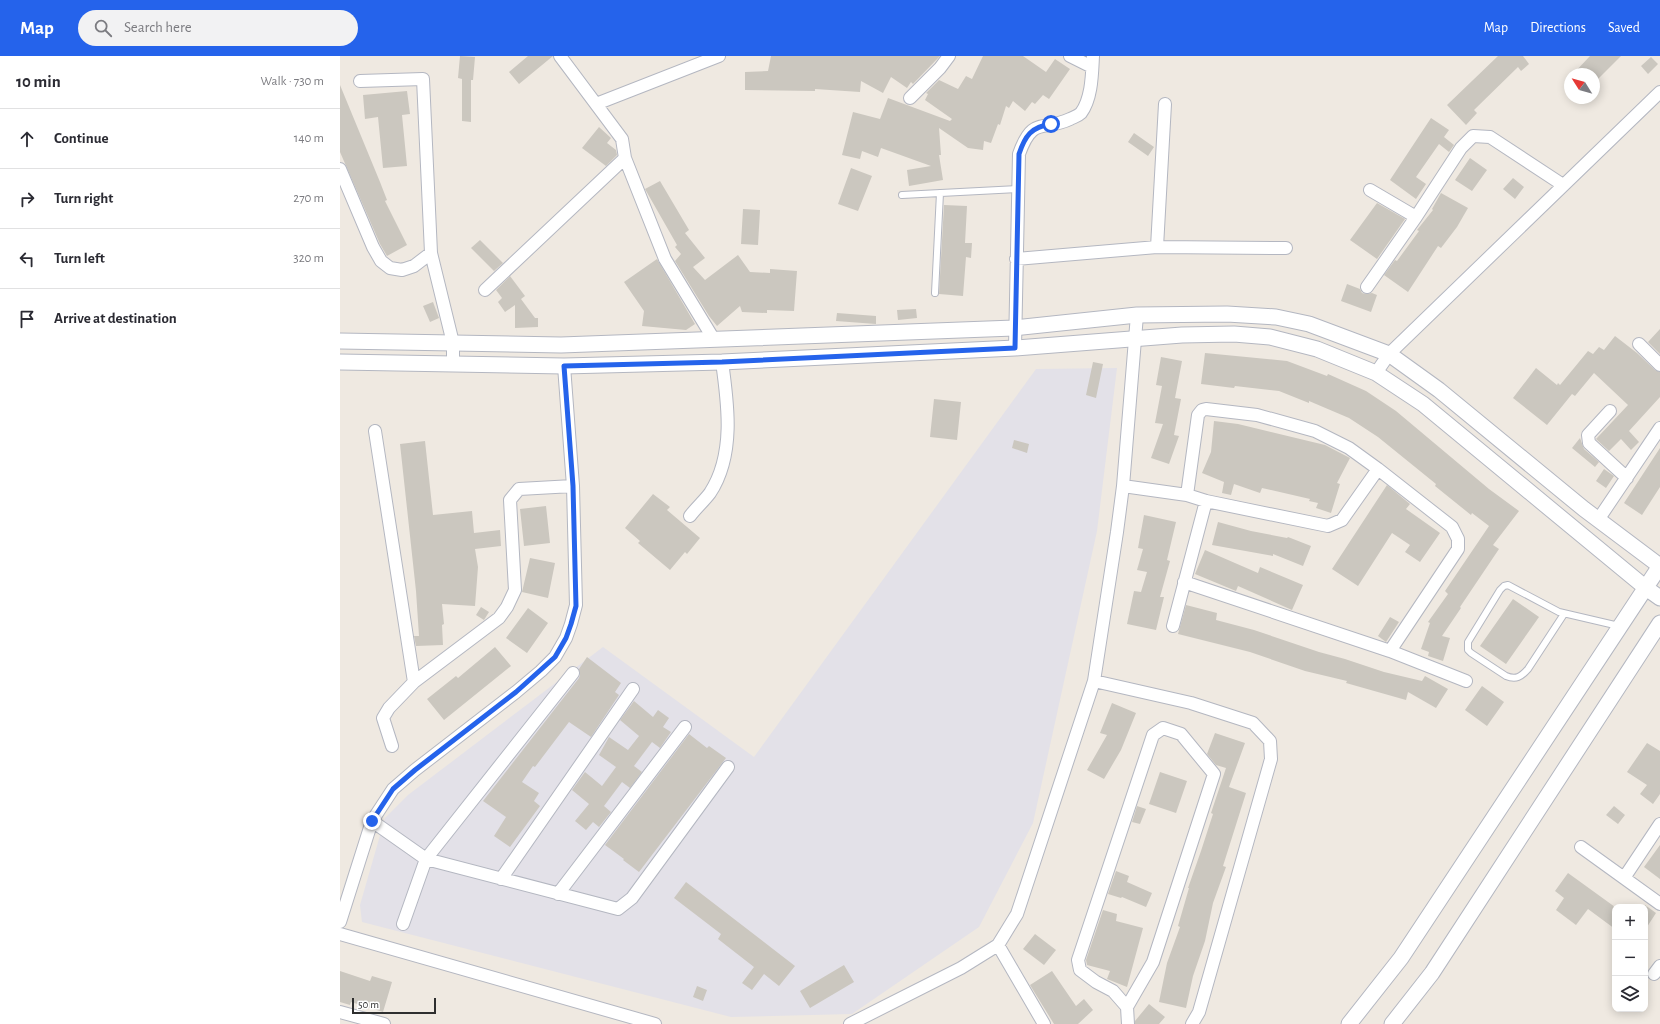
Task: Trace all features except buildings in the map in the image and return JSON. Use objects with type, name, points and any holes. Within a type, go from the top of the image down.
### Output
[{"type":"street","points":[[560,56],[622,139],[625,158],[665,259],[713,338]]},
{"type":"street","points":[[596,104],[718,56]]},
{"type":"street","points":[[910,98],[940,68],[949,56]]},
{"type":"street","points":[[1015,348],[1014,328],[1019,154],[1023,141],[1032,130],[1041,125],[1066,121],[1080,114],[1087,101],[1093,62],[1070,56]]},
{"type":"street","points":[[360,81],[422,79],[431,253],[453,343],[452,364]]},
{"type":"street","points":[[1376,373],[1389,354],[1660,92]]},
{"type":"street","points":[[1157,246],[1165,104]]},
{"type":"street","points":[[1367,287],[1416,217],[1460,148],[1473,136],[1490,136],[1563,185]]},
{"type":"street","points":[[485,290],[625,158]]},
{"type":"street","points":[[340,169],[372,247],[381,262],[390,268],[402,270],[414,266],[431,253]]},
{"type":"street","points":[[1370,190],[1416,217]]},
{"type":"street","points":[[1016,259],[1157,246],[1286,248]]},
{"type":"street","points":[[340,341],[561,345],[713,338],[1014,328],[1137,315],[1228,314],[1276,317],[1309,324],[1389,354],[1439,390],[1598,520],[1660,566],[1401,958],[1349,1024]]},
{"type":"street","points":[[850,1024],[961,968],[998,945],[1017,914],[1094,681],[1123,486],[1137,315]]},
{"type":"street","points":[[340,362],[564,366],[722,362],[1015,348],[1182,335],[1234,334],[1270,337],[1317,349],[1376,373],[1424,404],[1660,598]]},
{"type":"street","points":[[1639,344],[1660,365]]},
{"type":"street","points":[[340,922],[372,821],[393,789],[415,770],[516,692],[555,657],[566,638],[576,606],[573,486],[564,366],[561,345]]},
{"type":"street","points":[[690,516],[710,493],[718,478],[723,463],[727,417],[722,362]]},
{"type":"street","points":[[1187,495],[1198,414],[1202,410],[1206,409],[1257,415],[1315,431],[1349,448],[1378,469],[1452,527],[1458,539],[1458,549],[1390,651]]},
{"type":"street","points":[[1610,411],[1588,435],[1589,443],[1626,478]]},
{"type":"street","points":[[1598,520],[1660,428]]},
{"type":"street","points":[[375,432],[414,682]]},
{"type":"street","points":[[1123,486],[1187,495],[1206,501],[1328,526],[1342,520],[1378,469]]},
{"type":"street","points":[[392,746],[383,718],[389,708],[414,682],[499,618],[507,607],[515,590],[510,500],[519,489],[573,486]]},
{"type":"street","points":[[1173,626],[1206,501]]},
{"type":"street","points":[[1184,582],[1390,651],[1466,681]]},
{"type":"street","points":[[1392,1024],[1432,974],[1660,623]]},
{"type":"street","points":[[403,924],[426,860],[573,673]]},
{"type":"street","points":[[1094,681],[1191,703],[1253,723],[1270,741],[1271,759],[1199,1012],[1192,1024]]},
{"type":"street","points":[[500,879],[633,688]]},
{"type":"street","points":[[558,894],[685,727]]},
{"type":"street","points":[[1127,1007],[1114,991],[1096,982],[1080,970],[1078,960],[1153,735],[1163,728],[1181,734],[1214,774],[1153,962],[1127,1007],[1128,1024]]},
{"type":"street","points":[[372,821],[426,860],[618,909],[632,898],[728,767]]},
{"type":"street","points":[[1624,878],[1660,824]]},
{"type":"street","points":[[1581,847],[1660,904]]},
{"type":"street","points":[[340,934],[655,1024]]},
{"type":"street","points":[[998,945],[1044,1024]]},
{"type":"street","points":[[340,1012],[384,1024]]},
{"type":"lane","points":[[902,195],[1018,189]]},
{"type":"lane","points":[[935,293],[940,193]]},
{"type":"lane","points":[[1564,614],[1528,669],[1518,678],[1506,676],[1471,654],[1468,650],[1468,642],[1504,586],[1512,586],[1564,614],[1621,626]]},
{"type":"shaded area","points":[[1117,368],[1097,531],[1033,823],[979,927],[852,1014],[731,1017],[362,922],[360,905],[385,818],[408,795],[603,647],[754,757],[1036,369]]},
{"type":"route","points":[[372,821],[393,789],[541,671],[555,657],[566,638],[576,606],[573,486],[564,366],[722,362],[1015,348],[1014,328],[1019,154],[1023,141],[1032,130],[1041,125],[1051,124]]}]
